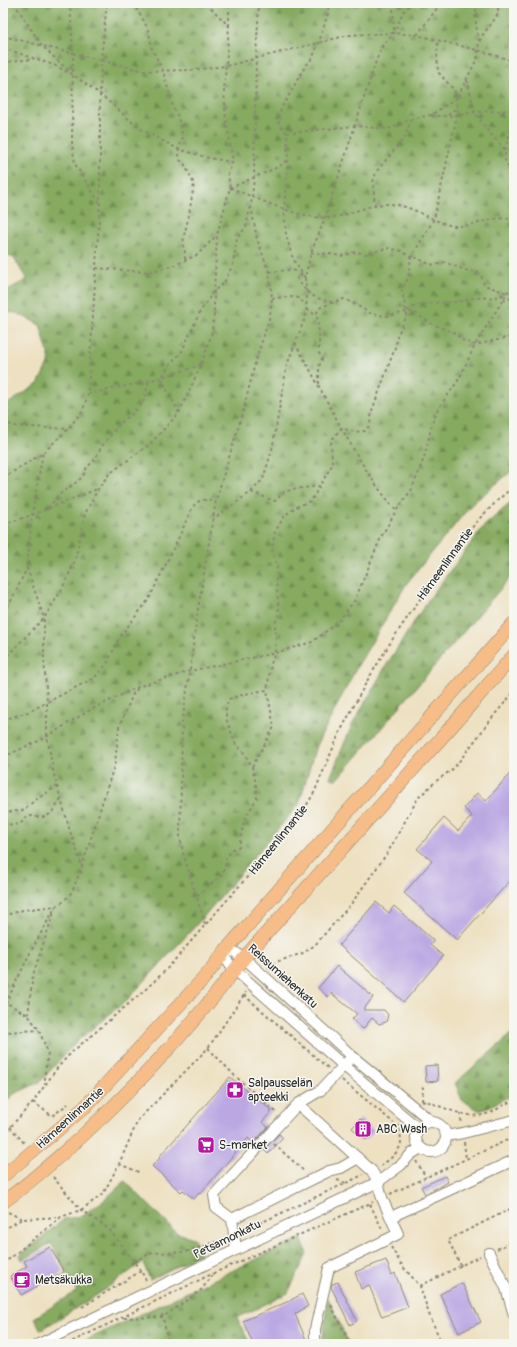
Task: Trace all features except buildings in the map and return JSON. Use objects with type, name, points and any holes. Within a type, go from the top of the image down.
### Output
[{"type":"main road","name":"Hämeenlinnantie","points":[[3,1176],[85,1107],[205,976],[226,950],[514,623]]},
{"type":"main road","name":"Hämeenlinnantie","points":[[3,1202],[51,1164],[100,1119],[149,1070],[221,988],[244,958],[452,726],[514,654]]},
{"type":"street","name":"Reissumiehenkatu","points":[[226,950],[233,951],[244,958],[352,1056],[432,1122]]},
{"type":"street","points":[[226,950],[225,958],[228,963],[251,986],[419,1129]]},
{"type":"street","points":[[236,1249],[232,1219],[216,1206],[214,1195],[298,1104],[322,1090],[336,1076],[352,1056]]},
{"type":"street","points":[[298,1104],[372,1171],[378,1182],[382,1198],[398,1234],[329,1268],[314,1328],[315,1344]]},
{"type":"street","points":[[446,1136],[514,1120]]},
{"type":"street","points":[[432,1122],[442,1127],[446,1136],[446,1141],[440,1149],[430,1152],[421,1148],[416,1139],[419,1129],[425,1124],[432,1122]]},
{"type":"street","name":"Petsamonkatu","points":[[39,1344],[354,1192],[378,1182],[401,1165],[411,1154],[421,1148]]},
{"type":"street","points":[[232,1219],[314,1180],[329,1171],[341,1168],[358,1158]]},
{"type":"street","points":[[391,1217],[514,1160]]},
{"type":"street","points":[[489,1253],[506,1288],[514,1315]]},
{"type":"path","points":[[14,3],[42,46],[72,74],[100,94],[139,128],[178,148],[209,158],[232,162]]},
{"type":"path","points":[[70,3],[73,53],[72,144],[76,164],[100,203]]},
{"type":"path","points":[[3,478],[43,453],[68,429],[83,410],[88,394],[100,203],[101,60],[107,3]]},
{"type":"path","points":[[133,3],[146,22],[152,49],[163,71],[173,107],[178,117],[183,138],[178,148],[180,160],[185,165],[194,184],[184,236],[183,245],[185,261]]},
{"type":"path","points":[[206,3],[229,26]]},
{"type":"path","points":[[3,660],[44,618],[62,591],[74,561],[85,514],[98,488],[109,474],[150,444],[179,413],[211,336],[214,315],[217,235],[230,188],[228,173],[232,162],[224,91],[229,26],[229,3]]},
{"type":"path","points":[[161,378],[180,353],[200,312],[214,291],[224,283],[233,264],[237,238],[246,228],[253,197],[256,59],[259,3]]},
{"type":"path","points":[[305,278],[293,260],[286,234],[284,208],[288,160],[287,133],[279,124],[278,118],[281,109],[302,71],[313,57],[328,12],[329,3]]},
{"type":"path","points":[[393,3],[394,33]]},
{"type":"path","points":[[212,520],[251,492],[263,479],[270,457],[287,365],[306,315],[307,293],[305,278],[311,253],[325,218],[376,60],[382,46],[394,33],[403,12],[412,3]]},
{"type":"path","points":[[417,36],[441,3]]},
{"type":"path","points":[[476,3],[476,25],[479,42]]},
{"type":"path","points":[[287,133],[355,126],[388,130],[411,119],[430,115],[457,98],[478,57],[477,50],[484,31],[498,13],[498,3]]},
{"type":"path","points":[[3,36],[144,71],[192,70],[226,66],[349,35],[394,33],[417,36],[477,50],[514,61]]},
{"type":"path","points":[[341,428],[355,432],[365,431],[370,425],[372,411],[396,345],[396,336],[407,316],[402,290],[408,278],[411,258],[434,219],[457,116],[457,98],[454,90],[438,72],[438,41]]},
{"type":"path","points":[[3,48],[54,65],[72,74]]},
{"type":"path","points":[[3,62],[35,59]]},
{"type":"path","points":[[467,79],[475,113],[505,150]]},
{"type":"path","points":[[448,115],[455,109],[457,104]]},
{"type":"path","points":[[430,115],[440,117],[448,115],[457,116],[514,110]]},
{"type":"path","points":[[514,118],[505,150],[506,160],[514,180]]},
{"type":"path","points":[[375,206],[373,182],[376,172],[405,137],[411,119]]},
{"type":"path","points":[[505,150],[514,149]]},
{"type":"path","points":[[230,188],[278,167],[288,160]]},
{"type":"path","points":[[230,188],[305,215],[325,218],[345,215],[375,206],[388,204],[400,205],[454,226],[469,225],[494,219],[514,218]]},
{"type":"path","points":[[205,924],[183,853],[180,837],[182,722],[197,615],[216,500],[244,408],[254,363],[270,316],[272,298],[269,272],[257,240],[251,206]]},
{"type":"path","points":[[96,268],[149,272],[175,265],[197,255],[217,235]]},
{"type":"path","points":[[311,253],[341,256],[356,252],[366,254],[387,248],[402,251],[411,258],[436,265],[444,262],[465,270],[479,273],[483,279],[484,285],[507,293]]},
{"type":"path","points":[[269,272],[288,270],[300,271]]},
{"type":"path","points":[[302,274],[297,278],[307,293],[324,301],[332,302]]},
{"type":"path","points":[[3,757],[47,736],[88,711],[140,686],[190,671],[275,653],[312,642],[337,623],[355,600],[378,544],[396,511],[412,489],[418,474],[433,420],[438,409],[459,379],[475,345],[514,283]]},
{"type":"path","points":[[406,312],[411,308],[428,303],[459,301],[473,298],[497,298],[507,293]]},
{"type":"path","points":[[502,302],[514,297]]},
{"type":"path","points":[[272,298],[300,299],[306,305]]},
{"type":"path","points":[[319,384],[319,366],[322,359],[319,353],[317,312],[321,307],[342,299],[351,302],[370,313],[378,315],[389,316],[413,312],[432,324],[455,333],[464,341],[475,345],[514,336]]},
{"type":"path","points":[[306,308],[317,316]]},
{"type":"path","points":[[295,343],[319,384],[341,428],[372,480],[396,511]]},
{"type":"path","points":[[88,394],[161,378],[200,365]]},
{"type":"path","points":[[161,378],[179,413]]},
{"type":"path","points":[[48,508],[60,494],[83,476],[87,467],[93,462],[102,446],[118,426],[126,418],[131,416],[143,403],[149,381]]},
{"type":"path","points":[[3,422],[14,426],[68,429]]},
{"type":"path","points":[[252,767],[274,727],[267,690],[271,664],[275,653],[275,624],[279,613],[276,580],[278,566],[272,550],[275,532],[285,515],[298,506],[311,501],[321,486],[332,465],[332,441],[341,428]]},
{"type":"path","points":[[3,611],[11,601],[26,568],[32,515],[43,453]]},
{"type":"path","points":[[251,492],[275,501],[284,492],[294,489],[321,486]]},
{"type":"path","name":"Hämeenlinnantie","points":[[3,1134],[33,1102],[72,1052],[146,989],[173,962],[270,852],[303,811],[314,793],[339,734],[367,681],[392,640],[426,589],[477,522],[514,486]]},
{"type":"path","points":[[3,532],[7,523],[32,515],[98,488]]},
{"type":"path","points":[[3,720],[28,712],[48,703],[94,678],[107,664],[119,638],[149,599],[194,504],[201,500],[216,500]]},
{"type":"path","points":[[26,568],[44,618],[44,658],[48,703],[47,736],[54,775],[82,866]]},
{"type":"path","points":[[3,916],[22,910],[56,906],[64,901],[72,892],[82,866],[115,763],[119,727],[133,694],[140,686]]},
{"type":"path","points":[[197,896],[222,875],[226,858],[233,850],[240,847],[244,820],[257,798],[256,784],[252,767],[245,754],[235,743],[226,718],[226,707],[229,698],[267,690]]},
{"type":"path","points":[[261,974],[276,962],[303,953],[314,945],[351,904],[388,852],[418,798],[434,782],[454,768],[514,692]]},
{"type":"path","points":[[3,813],[24,810],[34,801],[57,786]]},
{"type":"path","points":[[3,823],[18,825],[23,822],[25,818],[30,816],[45,816],[54,811],[61,799]]},
{"type":"path","points":[[3,1009],[56,906]]},
{"type":"path","points":[[28,1015],[33,975],[56,906]]},
{"type":"path","points":[[3,1230],[22,1219],[61,1217],[81,1210],[102,1194],[119,1164],[138,1120],[208,1048],[251,986]]},
{"type":"path","points":[[244,995],[336,1076],[398,1126]]},
{"type":"path","points":[[3,1001],[28,1015],[40,1030],[48,1053],[45,1085]]},
{"type":"path","points":[[3,1034],[6,1032],[40,1030]]},
{"type":"path","points":[[208,1048],[234,1075],[277,1112],[272,1117]]},
{"type":"path","points":[[422,1102],[423,1087]]},
{"type":"path","points":[[33,1102],[52,1116],[68,1104]]},
{"type":"path","points":[[10,1127],[27,1146]]},
{"type":"path","points":[[67,1344],[214,1274],[362,1208],[514,1137]]},
{"type":"path","points":[[267,1138],[314,1180]]},
{"type":"path","points":[[119,1164],[142,1173]]},
{"type":"path","points":[[53,1177],[81,1210],[109,1229],[141,1271],[146,1280]]},
{"type":"path","points":[[335,1179],[347,1183],[354,1192],[362,1208]]},
{"type":"path","points":[[370,1204],[403,1267],[420,1286],[429,1314],[442,1344]]},
{"type":"path","points":[[461,1266],[448,1240],[514,1207]]},
{"type":"path","points":[[3,1214],[8,1212],[22,1219]]},
{"type":"path","points":[[3,1264],[61,1217]]},
{"type":"path","points":[[420,1286],[514,1241]]},
{"type":"path","points":[[82,1307],[141,1271]]},
{"type":"path","points":[[123,1318],[163,1318],[201,1290],[214,1274]]},
{"type":"path","points":[[331,1305],[350,1344]]},
{"type":"path","points":[[162,1314],[169,1344]]},
{"type":"green space","points":[[3,3],[514,3],[514,469],[472,504],[407,583],[357,667],[316,746],[299,804],[200,921],[127,1000],[76,1042],[40,1082],[14,1094],[3,1105],[3,407],[38,384],[50,360],[40,325],[17,313],[3,312],[3,292],[27,280],[14,258],[3,254]]},
{"type":"green space","points":[[514,500],[514,573],[337,780],[330,778],[351,727],[384,669],[428,600],[484,526]]},
{"type":"green space","points":[[514,1032],[514,1094],[480,1111],[462,1100],[455,1083]]},
{"type":"green space","points":[[125,1181],[177,1233],[194,1238],[200,1254],[150,1280],[143,1262],[100,1293],[41,1330],[34,1318],[77,1291],[51,1243],[22,1260],[20,1255],[64,1219],[81,1216],[103,1201]]},
{"type":"green space","points":[[301,1238],[307,1254],[288,1293],[237,1318],[250,1344],[78,1344]]},
{"type":"green space","points":[[328,1298],[349,1344],[322,1344]]},
{"type":"place","name":"Salpausselän apteekki","points":[[235,1090]]},
{"type":"place","name":"ABC Wash","points":[[363,1129]]},
{"type":"place","name":"S-market","points":[[206,1145]]},
{"type":"place","name":"Metsäkukka","points":[[22,1280]]}]
